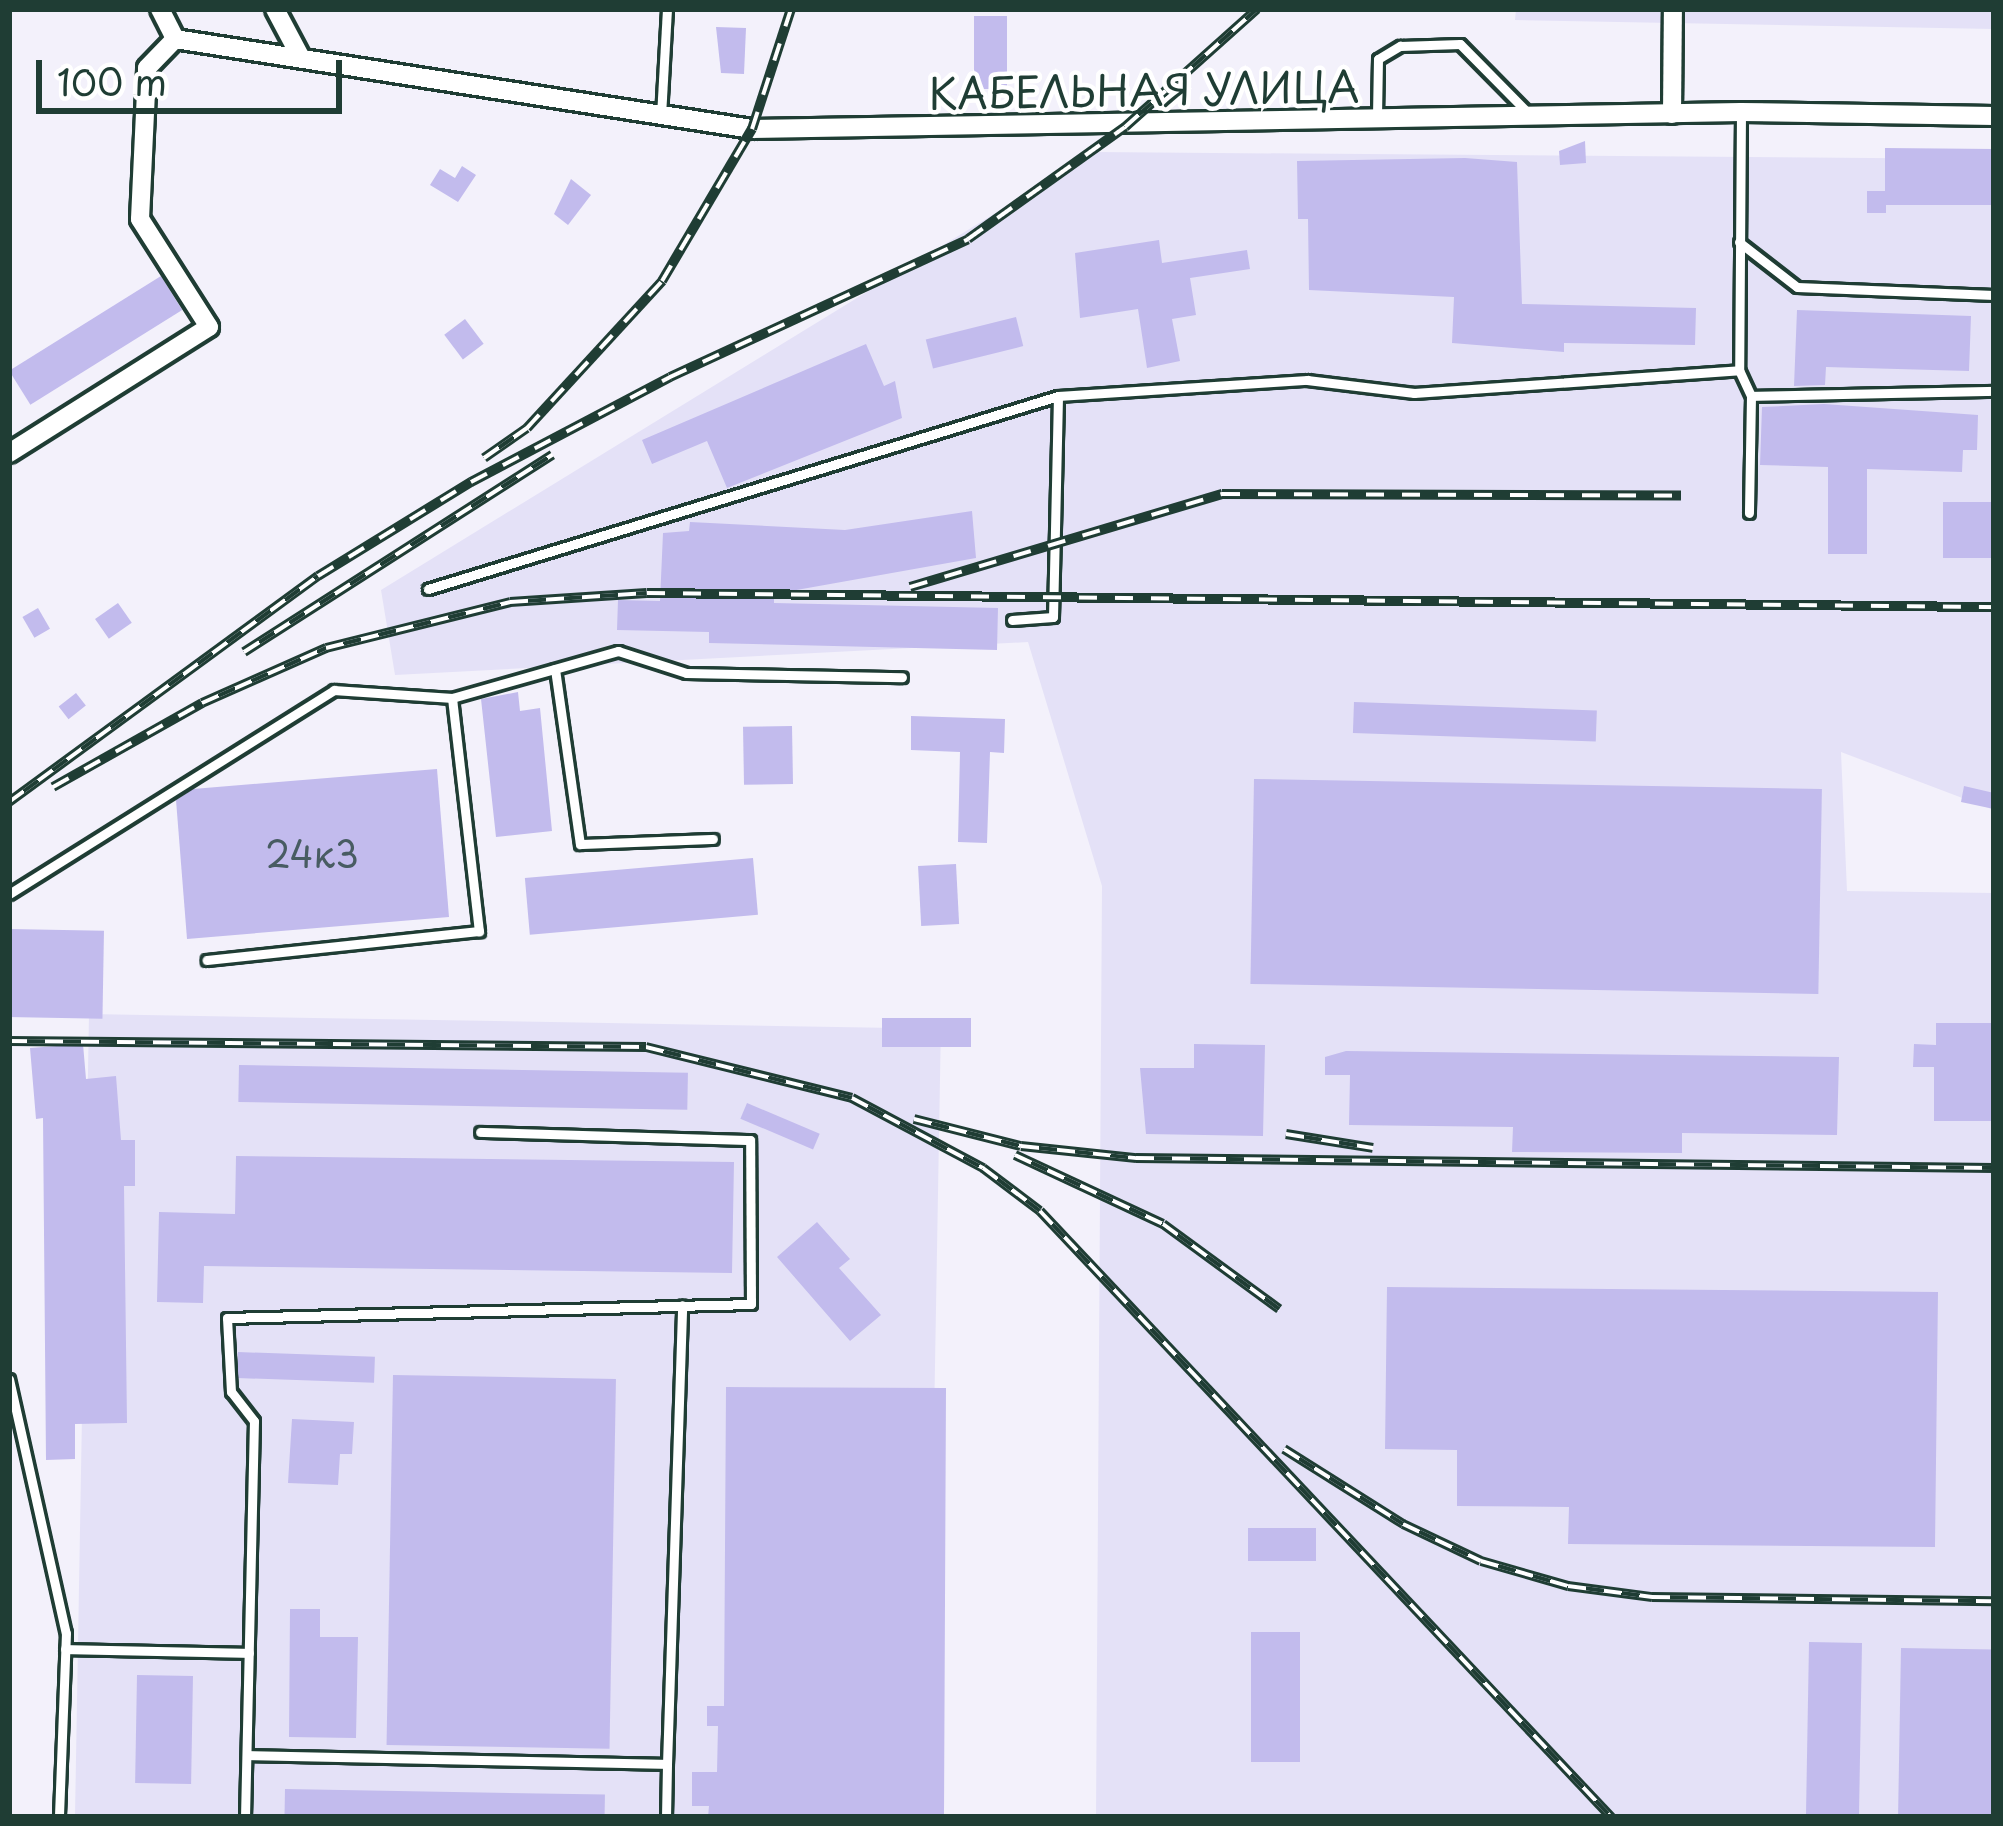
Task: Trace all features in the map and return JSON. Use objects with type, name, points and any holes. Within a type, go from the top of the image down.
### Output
[{"type":"street","points":[[9,453],[209,327],[140,219],[147,68],[175,38],[160,9]]},
{"type":"street","points":[[275,9],[301,58]]},
{"type":"street","points":[[1672,114],[1673,9]]},
{"type":"street","name":"КАБЕЛЬНАЯ УЛИЦА","points":[[175,38],[752,130],[1741,112],[1994,116]]},
{"type":"lane","points":[[661,116],[667,9]]},
{"type":"lane","points":[[1377,121],[1378,59],[1400,46],[1460,44],[1534,118]]},
{"type":"lane","points":[[1741,112],[1739,370],[1751,397],[1749,513]]},
{"type":"lane","points":[[1739,242],[1797,287],[1994,295]]},
{"type":"lane","points":[[428,589],[1058,396],[1307,380],[1414,393],[1739,370]]},
{"type":"lane","points":[[1751,397],[1994,391]]},
{"type":"lane","points":[[1012,620],[1053,617],[1058,396]]},
{"type":"lane","points":[[9,894],[334,690],[452,698],[618,651],[686,673],[902,677]]},
{"type":"lane","points":[[556,669],[580,844],[713,839]]},
{"type":"lane","points":[[207,960],[479,931],[452,698]]},
{"type":"lane","points":[[245,1817],[254,1421],[231,1392],[227,1318],[751,1304],[751,1140],[481,1132]]},
{"type":"lane","points":[[666,1817],[682,1305]]},
{"type":"lane","points":[[9,1379],[65,1648],[59,1817]]},
{"type":"lane","points":[[65,1648],[249,1653]]},
{"type":"lane","points":[[247,1755],[668,1764]]},
{"type":"shaded area","points":[[1516,9],[1994,9],[1994,29],[1515,20]]},
{"type":"shaded area","points":[[1095,152],[1994,159],[1994,810],[1841,752],[1847,891],[1994,893],[1994,1817],[1096,1817],[1102,886],[1028,642],[395,675],[381,590]]},
{"type":"shaded area","points":[[89,1014],[941,1029],[927,1817],[75,1817]]},
{"type":"building","points":[[974,16],[1007,16],[1007,89],[974,89]]},
{"type":"building","points":[[716,27],[746,28],[744,74],[721,73]]},
{"type":"building","points":[[1585,141],[1586,163],[1560,165],[1559,151]]},
{"type":"building","points":[[1885,148],[1994,149],[1994,205],[1886,205],[1886,213],[1867,213],[1867,191],[1885,191]]},
{"type":"building","points":[[1465,158],[1517,162],[1522,304],[1696,308],[1695,345],[1564,343],[1564,352],[1452,343],[1454,297],[1309,290],[1308,219],[1298,219],[1297,161]]},
{"type":"building","points":[[462,166],[476,175],[458,202],[430,185],[440,169],[455,178]]},
{"type":"building","points":[[571,179],[591,195],[568,225],[554,214]]},
{"type":"building","points":[[1159,240],[1162,263],[1247,250],[1250,269],[1190,278],[1196,315],[1172,319],[1180,361],[1147,368],[1138,309],[1080,318],[1075,253]]},
{"type":"building","points":[[161,276],[182,310],[30,405],[9,371]]},
{"type":"building","points":[[1797,310],[1971,316],[1969,371],[1826,367],[1825,385],[1794,386]]},
{"type":"building","points":[[1016,317],[1023,346],[933,369],[926,339]]},
{"type":"building","points":[[465,319],[484,344],[463,359],[444,335]]},
{"type":"building","points":[[866,344],[884,386],[895,381],[902,418],[727,488],[707,441],[652,464],[642,440]]},
{"type":"building","points":[[1824,404],[1978,415],[1977,450],[1963,450],[1962,472],[1867,469],[1867,554],[1828,554],[1828,467],[1760,465],[1762,407]]},
{"type":"building","points":[[1943,502],[1994,502],[1994,558],[1943,558]]},
{"type":"building","points":[[972,511],[976,558],[774,594],[774,603],[998,608],[997,650],[709,643],[709,632],[617,630],[618,600],[660,601],[663,533],[689,531],[690,522],[845,530]]},
{"type":"building","points":[[118,603],[132,623],[109,639],[95,619]]},
{"type":"building","points":[[38,608],[50,629],[34,638],[22,617]]},
{"type":"building","points":[[518,692],[520,711],[540,708],[552,831],[496,837],[481,699]]},
{"type":"building","points":[[76,693],[86,706],[69,719],[59,707]]},
{"type":"building","points":[[1354,702],[1597,710],[1596,741],[1353,733]]},
{"type":"building","points":[[911,716],[1005,719],[1004,753],[990,752],[987,843],[958,842],[960,752],[911,750]]},
{"type":"building","points":[[792,726],[793,784],[744,785],[743,727]]},
{"type":"building","points":[[437,769],[449,917],[187,939],[176,800],[193,789]]},
{"type":"building","points":[[1254,779],[1822,789],[1818,994],[1250,984]]},
{"type":"building","points":[[1964,786],[1994,793],[1994,809],[1961,802]]},
{"type":"building","points":[[753,858],[758,915],[530,935],[525,878]]},
{"type":"building","points":[[956,864],[959,924],[921,926],[918,866]]},
{"type":"building","points":[[9,929],[104,931],[102,1019],[9,1017]]},
{"type":"building","points":[[882,1018],[971,1018],[971,1047],[882,1047]]},
{"type":"building","points":[[1936,1023],[1994,1023],[1994,1121],[1934,1121],[1934,1067],[1913,1067],[1914,1044],[1936,1045]]},
{"type":"building","points":[[83,1044],[86,1079],[116,1076],[121,1140],[135,1140],[135,1186],[124,1186],[127,1423],[75,1424],[75,1459],[46,1460],[43,1118],[36,1119],[30,1048]]},
{"type":"building","points":[[1194,1044],[1265,1045],[1263,1136],[1146,1134],[1140,1068],[1194,1068]]},
{"type":"building","points":[[1346,1051],[1839,1057],[1837,1135],[1682,1133],[1682,1153],[1512,1152],[1513,1127],[1349,1125],[1350,1075],[1325,1075],[1325,1057]]},
{"type":"building","points":[[239,1065],[688,1073],[687,1110],[238,1102]]},
{"type":"building","points":[[747,1103],[820,1134],[813,1150],[740,1119]]},
{"type":"building","points":[[236,1156],[734,1162],[732,1273],[204,1266],[203,1303],[157,1302],[159,1212],[235,1214]]},
{"type":"building","points":[[817,1222],[850,1259],[839,1268],[881,1315],[850,1341],[777,1257]]},
{"type":"building","points":[[1387,1287],[1938,1292],[1935,1547],[1568,1544],[1569,1507],[1457,1506],[1457,1450],[1385,1449]]},
{"type":"building","points":[[238,1352],[375,1357],[374,1383],[237,1378]]},
{"type":"building","points":[[393,1375],[616,1379],[610,1749],[387,1745]]},
{"type":"building","points":[[726,1387],[946,1388],[944,1817],[708,1817],[709,1806],[692,1806],[692,1772],[717,1772],[718,1726],[707,1726],[707,1706],[724,1706]]},
{"type":"building","points":[[292,1419],[354,1422],[352,1454],[340,1454],[338,1485],[288,1483]]},
{"type":"building","points":[[1248,1528],[1316,1528],[1316,1561],[1248,1561]]},
{"type":"building","points":[[290,1609],[320,1609],[320,1637],[358,1637],[356,1738],[289,1737]]},
{"type":"building","points":[[1251,1632],[1300,1632],[1300,1762],[1251,1762]]},
{"type":"building","points":[[1809,1642],[1862,1643],[1859,1817],[1806,1816]]},
{"type":"building","points":[[1901,1648],[1994,1650],[1991,1817],[1898,1817]]},
{"type":"building","points":[[137,1675],[193,1676],[191,1784],[135,1783]]},
{"type":"building","points":[[285,1789],[605,1795],[605,1817],[285,1817]]},
{"type":"railway","points":[[484,458],[527,428],[662,281],[752,129],[791,9]]},
{"type":"railway","points":[[9,802],[318,576],[471,482],[670,377],[968,239],[1125,127],[1257,9]]},
{"type":"railway","points":[[244,652],[552,455]]},
{"type":"railway","points":[[910,587],[1222,494],[1681,496]]},
{"type":"railway","points":[[53,787],[202,703],[326,648],[510,602],[647,593],[1994,607]]},
{"type":"railway","points":[[9,1041],[646,1047],[852,1098],[983,1168],[1040,1211],[1611,1817]]},
{"type":"railway","points":[[914,1119],[1021,1146],[1136,1158],[1994,1168]]},
{"type":"railway","points":[[1286,1134],[1373,1148]]},
{"type":"railway","points":[[1015,1155],[1163,1224],[1279,1309]]},
{"type":"railway","points":[[1284,1449],[1403,1524],[1481,1561],[1568,1586],[1652,1597],[1994,1601]]}]
